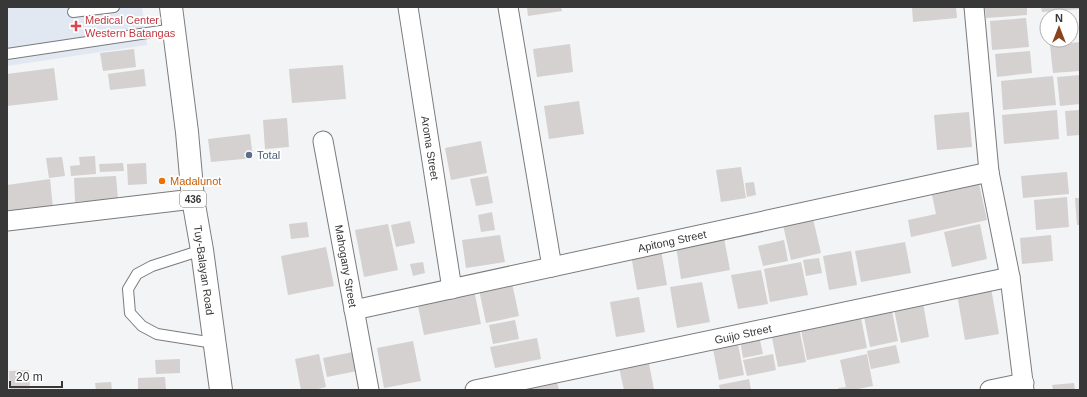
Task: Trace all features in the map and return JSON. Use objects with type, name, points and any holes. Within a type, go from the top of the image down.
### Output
[{"type":"main road","name":"Tuy-Balayan Road","points":[[171,7],[187,132],[193,198],[202,250],[221,390]]},
{"type":"street","name":"Aroma Street","points":[[408,7],[452,289]]},
{"type":"street","points":[[508,7],[552,267]]},
{"type":"street","points":[[974,7],[989,172],[1010,277],[1024,387],[990,390]]},
{"type":"street","name":"Mahogany Street","points":[[323,141],[369,390]]},
{"type":"street","name":"Apitong Street","points":[[354,310],[989,172]]},
{"type":"street","points":[[7,221],[193,198]]},
{"type":"street","name":"Guijo Street","points":[[475,390],[1010,277]]},
{"type":"lane","points":[[73,12],[94,8],[114,7]]},
{"type":"lane","points":[[7,54],[174,29]]},
{"type":"lane","points":[[202,250],[152,266],[137,274],[128,289],[130,313],[142,326],[157,334],[214,343]]},
{"type":"shaded area","name":"Medical Center Western Batangas","points":[[7,7],[142,7],[147,45],[7,66]]},
{"type":"building","points":[[527,7],[561,7],[562,11],[528,16]]},
{"type":"building","points":[[912,7],[956,7],[957,18],[913,22]]},
{"type":"building","points":[[985,7],[1027,7],[1027,15],[986,18]]},
{"type":"building","points":[[1080,7],[1080,9],[1079,8],[1041,8]]},
{"type":"building","points":[[1026,18],[1029,47],[992,50],[990,21]]},
{"type":"building","points":[[1079,42],[1080,71],[1053,73],[1050,48],[1079,48]]},
{"type":"building","points":[[570,44],[573,72],[537,77],[533,49]]},
{"type":"building","points":[[134,49],[136,67],[103,71],[100,53]]},
{"type":"building","points":[[1030,51],[1032,73],[997,77],[995,54]]},
{"type":"building","points":[[343,65],[346,99],[292,103],[289,69]]},
{"type":"building","points":[[54,68],[58,100],[7,106],[7,74]]},
{"type":"building","points":[[144,69],[146,86],[110,90],[108,74]]},
{"type":"building","points":[[1080,75],[1080,104],[1060,106],[1057,77]]},
{"type":"building","points":[[1053,76],[1056,105],[1003,110],[1001,81]]},
{"type":"building","points":[[579,101],[584,134],[549,139],[544,106]]},
{"type":"building","points":[[1057,110],[1059,139],[1004,144],[1002,115]]},
{"type":"building","points":[[1080,110],[1080,135],[1067,136],[1065,111]]},
{"type":"building","points":[[969,112],[972,147],[937,150],[934,115]]},
{"type":"building","points":[[287,118],[289,147],[265,149],[263,120]]},
{"type":"building","points":[[250,134],[253,158],[211,162],[208,139]]},
{"type":"building","points":[[481,141],[487,173],[451,180],[445,148]]},
{"type":"building","points":[[95,156],[96,174],[71,176],[70,166],[80,165],[79,157]]},
{"type":"building","points":[[62,157],[65,176],[49,178],[46,158]]},
{"type":"building","points":[[123,163],[124,171],[100,172],[99,164]]},
{"type":"building","points":[[146,163],[147,184],[128,185],[127,164]]},
{"type":"building","points":[[741,167],[746,198],[721,202],[716,170]]},
{"type":"building","points":[[1067,172],[1069,194],[1023,198],[1021,176]]},
{"type":"building","points":[[116,176],[118,199],[75,202],[74,178]]},
{"type":"building","points":[[488,176],[493,203],[476,206],[470,179]]},
{"type":"building","points":[[50,179],[53,208],[7,214],[7,185]]},
{"type":"building","points":[[754,182],[756,195],[747,197],[745,183]]},
{"type":"building","points":[[979,184],[987,220],[911,237],[908,220],[936,214],[932,195]]},
{"type":"building","points":[[1067,197],[1069,227],[1036,230],[1034,200]]},
{"type":"building","points":[[1075,198],[1080,198],[1080,225],[1077,225]]},
{"type":"building","points":[[492,212],[495,230],[481,232],[478,215]]},
{"type":"building","points":[[813,219],[821,253],[791,260],[783,225]]},
{"type":"building","points":[[410,221],[415,243],[396,247],[391,225]]},
{"type":"building","points":[[307,222],[309,237],[291,239],[289,224]]},
{"type":"building","points":[[388,224],[398,270],[364,277],[355,230]]},
{"type":"building","points":[[980,224],[987,259],[952,267],[944,232]]},
{"type":"building","points":[[500,235],[505,262],[466,268],[462,240]]},
{"type":"building","points":[[1051,235],[1053,261],[1022,264],[1020,238]]},
{"type":"building","points":[[724,238],[730,270],[681,279],[676,246]]},
{"type":"building","points":[[784,240],[788,261],[763,266],[758,246]]},
{"type":"building","points":[[905,242],[911,273],[861,282],[855,251]]},
{"type":"building","points":[[326,247],[334,286],[288,295],[281,256]]},
{"type":"building","points":[[661,250],[667,285],[637,290],[631,255]]},
{"type":"building","points":[[851,251],[857,285],[829,290],[823,256]]},
{"type":"building","points":[[819,258],[822,273],[806,276],[803,260]]},
{"type":"building","points":[[423,262],[425,273],[413,276],[410,264]]},
{"type":"building","points":[[801,262],[808,295],[770,302],[764,269]]},
{"type":"building","points":[[761,270],[768,304],[738,309],[731,275]]},
{"type":"building","points":[[702,282],[710,322],[677,328],[670,287]]},
{"type":"building","points":[[512,283],[519,316],[486,323],[479,290]]},
{"type":"building","points":[[991,288],[999,334],[965,340],[957,294]]},
{"type":"building","points":[[474,290],[481,324],[424,335],[417,301]]},
{"type":"building","points":[[639,297],[645,332],[616,337],[610,302]]},
{"type":"building","points":[[923,303],[929,337],[901,343],[894,309]]},
{"type":"building","points":[[891,306],[898,341],[870,347],[863,312]]},
{"type":"building","points":[[860,313],[867,348],[807,360],[800,325]]},
{"type":"building","points":[[515,320],[519,339],[493,344],[489,325]]},
{"type":"building","points":[[799,328],[806,362],[778,367],[771,333]]},
{"type":"building","points":[[759,336],[763,354],[743,358],[740,340]]},
{"type":"building","points":[[537,338],[541,359],[495,368],[490,347]]},
{"type":"building","points":[[413,341],[421,381],[384,388],[377,348]]},
{"type":"building","points":[[738,344],[744,375],[719,380],[713,349]]},
{"type":"building","points":[[896,345],[900,363],[871,369],[867,351]]},
{"type":"building","points":[[353,352],[357,371],[327,377],[323,358]]},
{"type":"building","points":[[319,354],[326,387],[314,390],[301,390],[295,359]]},
{"type":"building","points":[[773,354],[776,370],[747,376],[743,360]]},
{"type":"building","points":[[867,354],[873,386],[853,390],[839,390],[838,388],[846,387],[840,360]]},
{"type":"building","points":[[648,358],[654,390],[624,390],[618,363]]},
{"type":"building","points":[[180,359],[180,373],[156,374],[155,360]]},
{"type":"building","points":[[29,370],[30,390],[10,390],[9,371]]},
{"type":"building","points":[[165,377],[166,390],[138,390],[138,378]]},
{"type":"building","points":[[556,378],[559,390],[531,390],[530,384]]},
{"type":"building","points":[[749,379],[751,390],[720,390],[719,385]]},
{"type":"building","points":[[111,382],[112,390],[96,390],[95,383]]},
{"type":"building","points":[[1074,383],[1075,390],[1053,390],[1052,385]]},
{"type":"place","name":"Medical Center Western Batangas","points":[[76,26]]},
{"type":"place","name":"Total","points":[[249,155]]},
{"type":"place","name":"Madalunot","points":[[162,181]]}]
